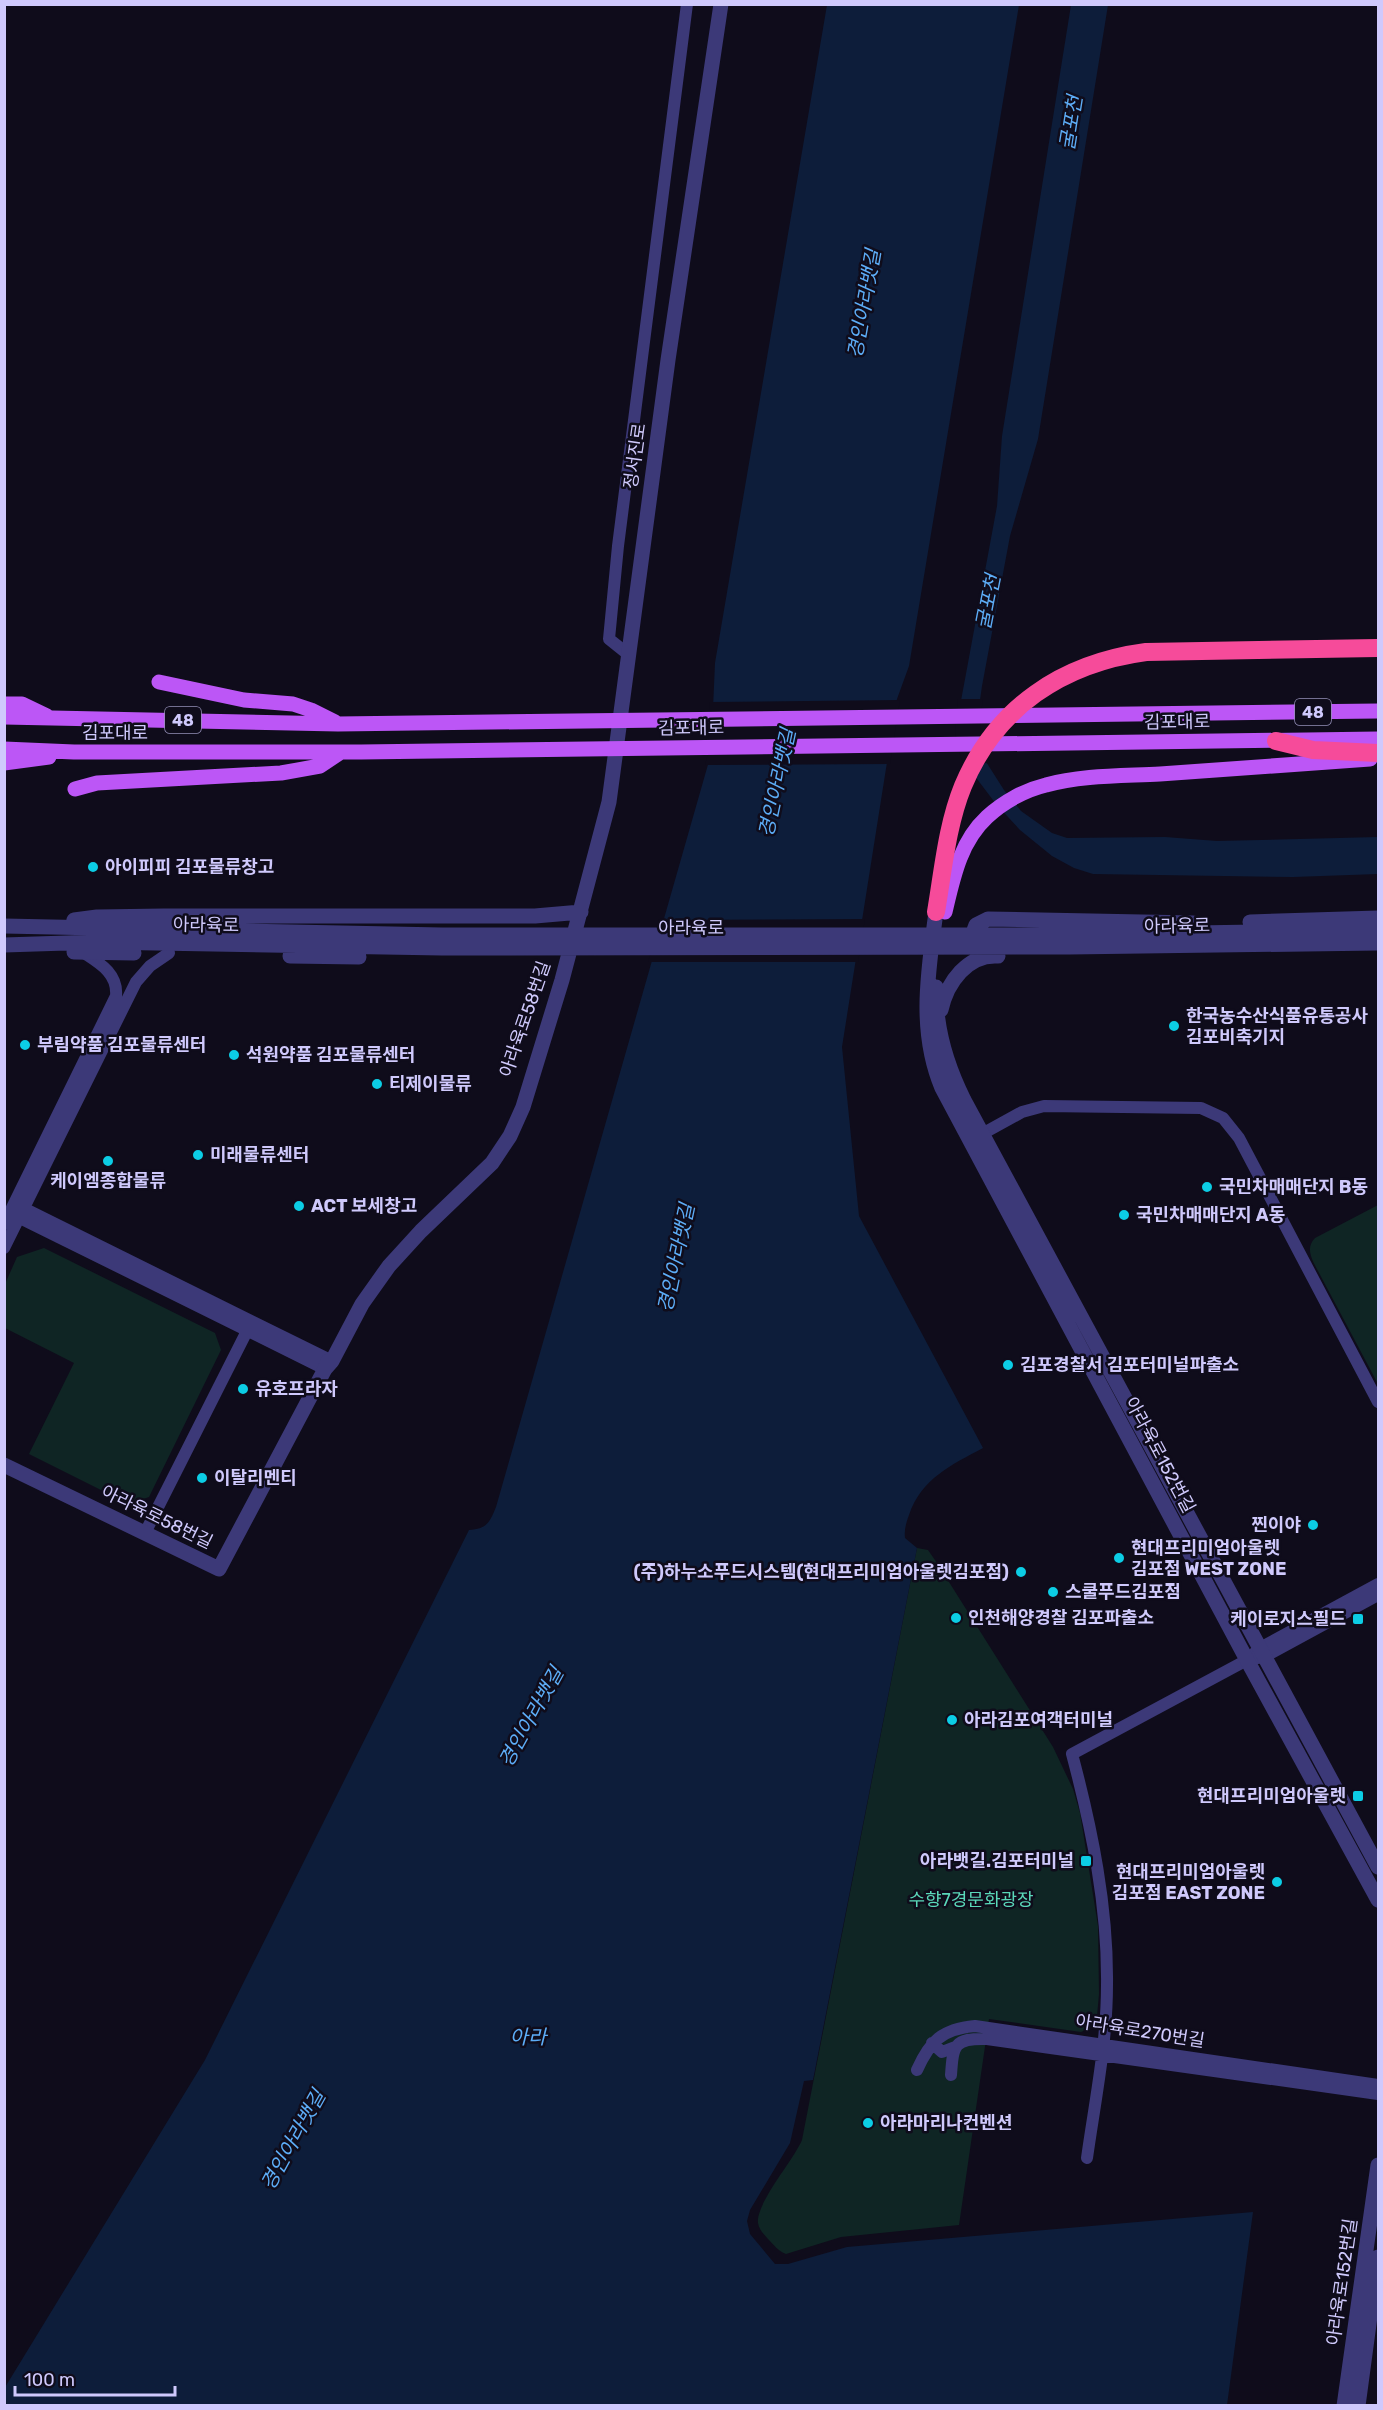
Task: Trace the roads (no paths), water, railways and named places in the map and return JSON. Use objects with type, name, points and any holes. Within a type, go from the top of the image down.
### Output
[{"type":"highway","points":[[941,912],[952,828],[963,786],[983,747],[997,728],[1028,699],[1068,673],[1107,659],[1146,652],[1378,648]]},
{"type":"highway","points":[[1276,741],[1313,750],[1378,753]]},
{"type":"main road","points":[[159,682],[244,700],[293,704],[311,710],[338,724]]},
{"type":"main road","points":[[4,704],[22,704],[49,717]]},
{"type":"main road","name":"김포대로","points":[[4,717],[338,724],[1378,711]]},
{"type":"main road","name":"김포대로","points":[[4,749],[74,752],[361,752],[1378,739]]},
{"type":"main road","points":[[4,763],[16,763],[74,752]]},
{"type":"main road","points":[[75,789],[97,783],[281,773],[320,766],[342,752]]},
{"type":"main road","points":[[941,912],[962,853],[976,829],[987,816],[1036,787],[1050,783],[1110,777],[1378,759]]},
{"type":"street","points":[[629,655],[609,639],[618,546],[687,4]]},
{"type":"street","name":"정서진로","points":[[581,912],[609,802],[668,360],[721,4]]},
{"type":"street","points":[[26,927],[97,917],[535,916],[581,912]]},
{"type":"street","name":"아라육로58번길","points":[[4,1465],[219,1569],[328,1363],[362,1304],[384,1272],[421,1231],[487,1168],[510,1136],[523,1107],[536,1067],[581,912]]},
{"type":"street","name":"아라육로152번길","points":[[941,912],[937,974],[938,1022],[951,1073],[1378,1865]]},
{"type":"street","name":"아라육로152번길","points":[[941,912],[927,976],[926,1010],[929,1045],[938,1077],[1246,1659],[1378,1900]]},
{"type":"street","points":[[535,916],[541,929],[536,956]]},
{"type":"street","points":[[997,956],[985,954],[975,946],[973,933],[979,922],[988,919],[1196,923],[1378,918]]},
{"type":"street","name":"아라육로","points":[[4,927],[442,942]]},
{"type":"street","name":"아라육로","points":[[1068,941],[1378,930]]},
{"type":"street","name":"아라육로","points":[[4,945],[98,942],[1378,943]]},
{"type":"street","points":[[24,945],[84,953],[566,958]]},
{"type":"street","points":[[4,1248],[15,1213],[116,996],[115,982],[109,972],[84,953]]},
{"type":"street","points":[[15,1213],[136,982],[150,966],[169,953]]},
{"type":"street","points":[[938,1022],[947,990],[959,973],[977,959],[987,955],[1378,954]]},
{"type":"street","points":[[982,1134],[1022,1112],[1044,1106],[1192,1107],[1216,1113],[1229,1124],[1239,1138],[1378,1402]]},
{"type":"street","points":[[15,1213],[247,1331],[328,1363]]},
{"type":"street","points":[[15,1213],[328,1363]]},
{"type":"street","points":[[145,1533],[247,1331]]},
{"type":"street","points":[[1262,1653],[1378,1584]]},
{"type":"street","points":[[1087,2158],[1102,2049],[1107,1988],[1105,1930],[1091,1838],[1072,1754],[1246,1659],[1378,1595]]},
{"type":"street","points":[[1363,1872],[1378,1865]]},
{"type":"street","points":[[975,2026],[976,2039]]},
{"type":"street","name":"아라육로270번길","points":[[932,2043],[956,2029],[975,2026],[1378,2094]]},
{"type":"street","name":"아라육로270번길","points":[[955,2047],[961,2041],[976,2039],[1102,2049],[1378,2085]]},
{"type":"street","points":[[917,2070],[932,2043],[942,2052],[955,2047],[951,2075]]},
{"type":"street","name":"아라육로152번길","points":[[1344,2406],[1378,2165]]},
{"type":"street","name":"아라육로152번길","points":[[1358,2406],[1378,2257]]},
{"type":"water","name":"아라","points":[[827,5],[1019,5],[909,666],[897,699],[842,1047],[859,1216],[983,1448],[949,1467],[929,1482],[914,1502],[907,1521],[905,1538],[917,1548],[813,2080],[804,2081],[790,2143],[750,2210],[747,2221],[750,2234],[775,2264],[788,2264],[847,2247],[1253,2212],[1227,2405],[5,2406],[4,2389],[205,2060],[469,1530],[487,1524],[496,1507],[711,754],[715,663]]},
{"type":"water","name":"굴포천","points":[[1071,5],[1108,5],[1038,439],[1010,536],[982,686],[977,721],[983,757],[1004,790],[1021,811],[1052,833],[1067,838],[1165,837],[1217,841],[1378,837],[1378,874],[1293,877],[1093,874],[1074,868],[1052,856],[1020,830],[974,775],[958,717],[997,506],[1002,436]]},
{"type":"place","name":"아이피피 김포물류창고","points":[[93,867]]},
{"type":"place","name":"한국농수산식품유통공사 김포비축기지","points":[[1174,1026]]},
{"type":"place","name":"부림약품 김포물류센터","points":[[25,1045]]},
{"type":"place","name":"석원약품 김포물류센터","points":[[234,1055]]},
{"type":"place","name":"티제이물류","points":[[377,1084]]},
{"type":"place","name":"미래물류센터","points":[[198,1155]]},
{"type":"place","name":"케이엠종합물류","points":[[108,1161]]},
{"type":"place","name":"국민차매매단지 B동","points":[[1207,1187]]},
{"type":"place","name":"ACT 보세창고","points":[[299,1206]]},
{"type":"place","name":"국민차매매단지 A동","points":[[1124,1215]]},
{"type":"place","name":"김포경찰서 김포터미널파출소","points":[[1008,1365]]},
{"type":"place","name":"유호프라자","points":[[243,1389]]},
{"type":"place","name":"이탈리멘티","points":[[202,1478]]},
{"type":"place","name":"찐이야","points":[[1313,1525]]},
{"type":"place","name":"현대프리미엄아울렛 김포점 WEST ZONE","points":[[1119,1558]]},
{"type":"place","name":"(주)하누소푸드시스템(현대프리미엄아울렛김포점)","points":[[1021,1572]]},
{"type":"place","name":"스쿨푸드김포점","points":[[1053,1592]]},
{"type":"place","name":"인천해양경찰 김포파출소","points":[[956,1618]]},
{"type":"place","name":"케이로지스필드","points":[[1358,1619]]},
{"type":"place","name":"아라김포여객터미널","points":[[952,1720]]},
{"type":"place","name":"현대프리미엄아울렛","points":[[1358,1796]]},
{"type":"place","name":"아라뱃길.김포터미널","points":[[1086,1861]]},
{"type":"place","name":"현대프리미엄아울렛 김포점 EAST ZONE","points":[[1277,1882]]},
{"type":"place","name":"아라마리나컨벤션","points":[[868,2123]]},
{"type":"water label","name":"경인아라뱃길","points":[[864,304]]},
{"type":"water label","name":"경인아라뱃길","points":[[777,783]]},
{"type":"water label","name":"경인아라뱃길","points":[[676,1258]]},
{"type":"water label","name":"경인아라뱃길","points":[[531,1717]]},
{"type":"water label","name":"경인아라뱃길","points":[[293,2140]]},
{"type":"park label","name":"수향7경문화광장","points":[[971,1900]]}]
